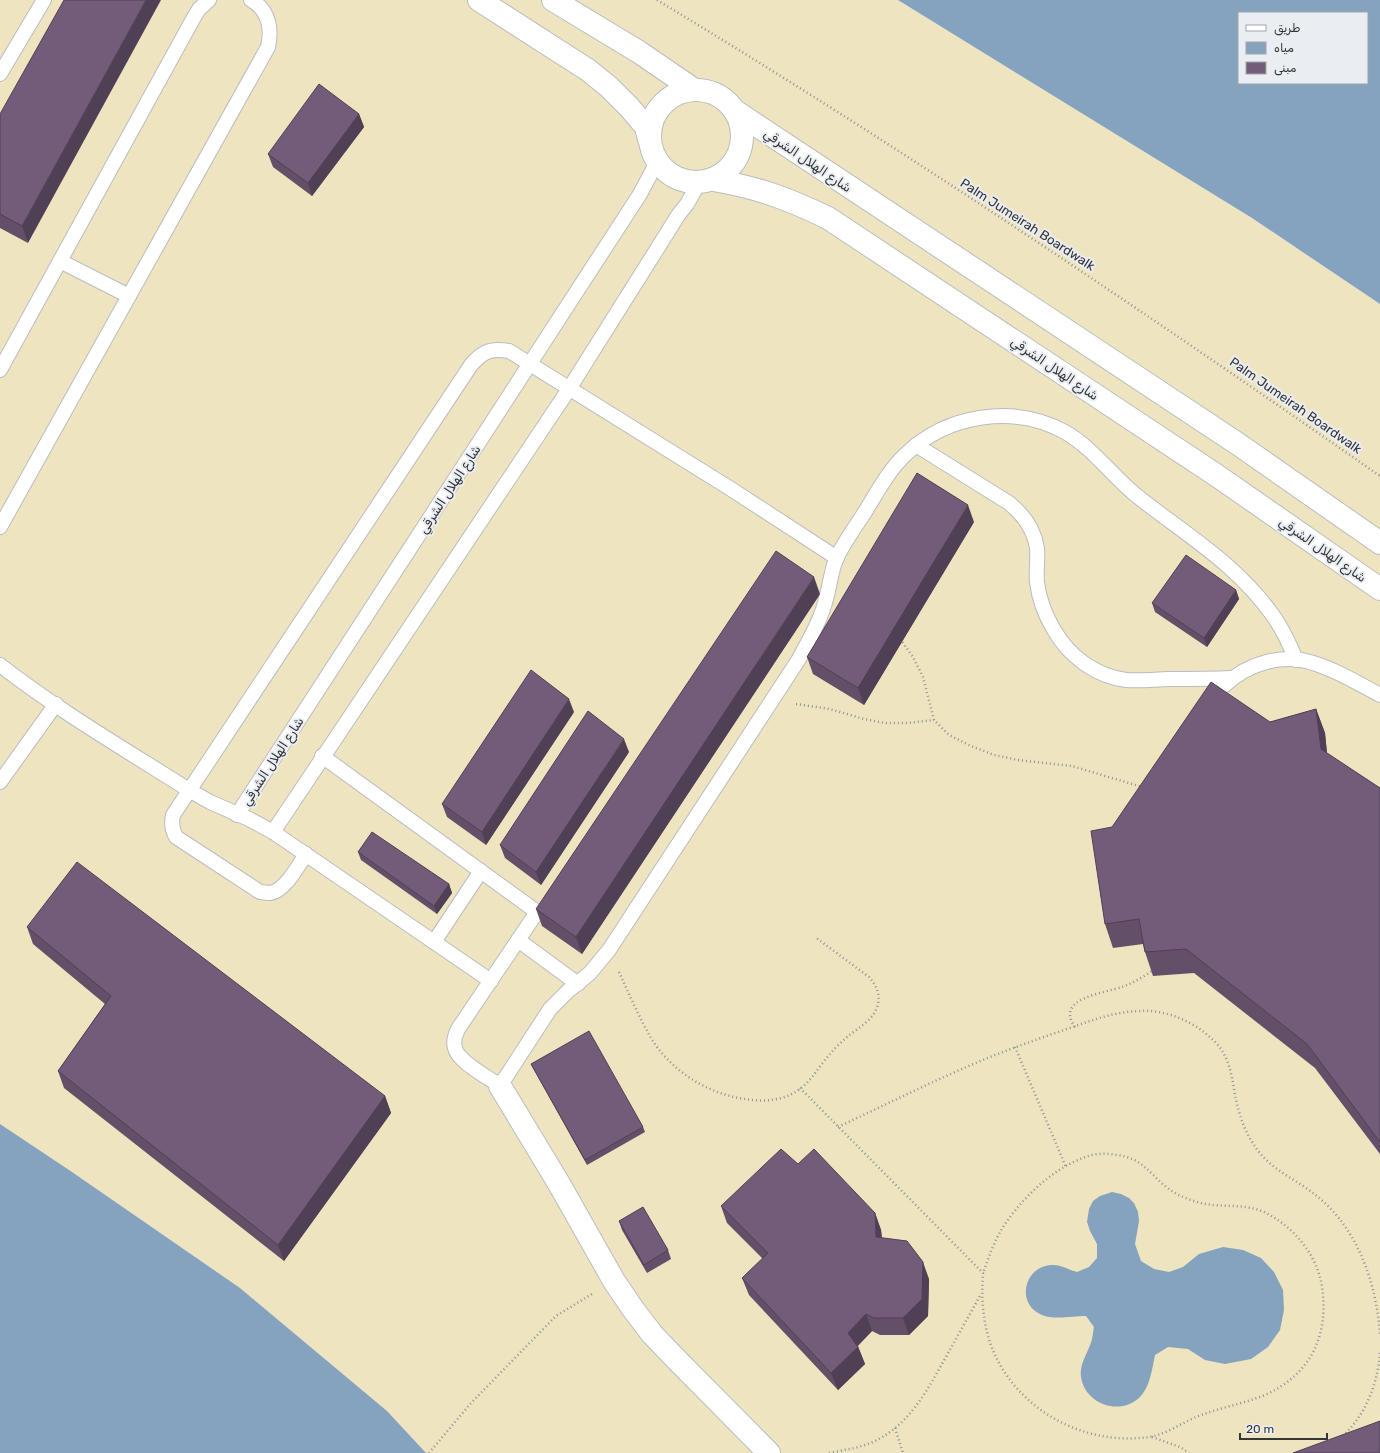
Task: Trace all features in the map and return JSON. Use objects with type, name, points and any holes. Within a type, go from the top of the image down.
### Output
[{"type":"main road","name":"شارع الهلال الشرقي","points":[[479,0],[588,70],[609,87],[646,127],[657,162],[675,178],[738,184],[769,192],[828,218],[1216,475],[1380,590]]},
{"type":"main road","name":"شارع الهلال الشرقي","points":[[553,0],[639,52],[693,89],[717,94],[734,111],[1238,444],[1380,543]]},
{"type":"main road","points":[[649,139],[654,115],[670,97],[693,89]]},
{"type":"main road","name":"شارع الهلال الشرقي","points":[[706,182],[722,175],[738,157],[743,133],[734,111]]},
{"type":"main road","points":[[500,1086],[558,1182],[614,1281],[652,1334],[769,1453]]},
{"type":"lane","points":[[0,74],[44,0]]},
{"type":"lane","points":[[0,370],[193,19],[199,9],[209,0]]},
{"type":"lane","points":[[0,527],[268,47],[271,35],[269,22],[264,12],[255,2],[251,0]]},
{"type":"lane","name":"شارع الهلال الشرقي","points":[[237,814],[640,194],[657,162]]},
{"type":"lane","points":[[273,832],[322,756],[569,389],[679,214],[706,182]]},
{"type":"lane","points":[[60,261],[129,296]]},
{"type":"lane","points":[[306,854],[285,884],[278,890],[269,893],[260,892],[176,837],[171,823],[173,815],[471,365],[478,357],[487,351],[498,349],[509,351],[731,489],[837,558]]},
{"type":"lane","points":[[322,756],[537,912],[458,1029],[454,1038],[454,1048],[459,1057],[500,1086],[550,1009],[568,991],[578,984],[600,962],[609,950],[799,659],[821,615],[837,558],[886,478],[905,455],[916,445],[935,433],[956,424],[978,418],[1001,416],[1024,418],[1046,423],[1066,433],[1082,444],[1132,492],[1211,551],[1246,582],[1275,619],[1287,639],[1296,660]]},
{"type":"lane","points":[[916,445],[1009,503],[1020,512],[1028,523],[1034,536],[1037,549],[1037,583],[1041,602],[1048,621],[1058,638],[1071,653],[1087,666],[1106,675],[1126,680],[1232,678]]},
{"type":"lane","points":[[1215,697],[1232,678],[1246,669],[1262,663],[1279,660],[1296,660],[1313,663],[1329,669],[1380,695]]},
{"type":"lane","points":[[0,665],[18,679],[190,790],[210,802],[250,819],[273,832],[491,980]]},
{"type":"lane","points":[[0,782],[56,704]]},
{"type":"lane","points":[[434,942],[481,871]]},
{"type":"lane","points":[[518,940],[578,984]]},
{"type":"path","name":"Palm Jumeirah Boardwalk","points":[[657,0],[891,146],[1233,374],[1380,476]]},
{"type":"path","points":[[895,634],[914,657],[923,677],[934,720],[949,735],[994,755],[1018,760],[1072,766],[1148,789]]},
{"type":"path","points":[[771,701],[830,709],[864,719],[885,722],[907,723],[934,720]]},
{"type":"path","points":[[609,950],[652,1039],[665,1056],[680,1070],[697,1083],[717,1092],[736,1098],[757,1101],[773,1100],[787,1096],[810,1080],[837,1046],[873,1015],[878,1006],[879,995],[876,985],[869,977],[815,937]]},
{"type":"path","points":[[1074,1027],[1069,1015],[1074,1004],[1091,996],[1132,983],[1152,971]]},
{"type":"path","points":[[838,1127],[963,1069],[1015,1047],[1120,1012],[1141,1010],[1162,1013],[1183,1020],[1201,1030],[1218,1045],[1228,1062],[1238,1107],[1246,1132],[1260,1153],[1279,1171],[1299,1182],[1317,1196],[1334,1212],[1348,1231],[1368,1272],[1374,1295],[1380,1334]]},
{"type":"path","points":[[1015,1047],[1066,1167]]},
{"type":"path","points":[[800,1088],[983,1273]]},
{"type":"path","points":[[1104,1153],[1125,1156],[1143,1164],[1171,1190],[1186,1199],[1203,1204],[1238,1206],[1261,1211],[1282,1222],[1299,1238],[1312,1257],[1321,1280],[1324,1303],[1322,1326],[1315,1349],[1303,1369],[1286,1382],[1266,1394],[1201,1415],[1152,1437],[1120,1439],[1089,1434],[1060,1422],[1033,1405],[1012,1382],[995,1355],[985,1325],[981,1294],[983,1273],[990,1251],[1014,1212],[1030,1194],[1046,1180],[1066,1167],[1084,1157],[1104,1153]]},
{"type":"path","points":[[429,1453],[471,1403],[556,1316],[614,1281]]},
{"type":"path","points":[[829,1453],[873,1442],[895,1428],[912,1412],[926,1394],[981,1294]]},
{"type":"path","points":[[1338,1441],[1349,1430],[1363,1410],[1373,1389],[1379,1365],[1380,1352]]},
{"type":"path","points":[[895,1428],[903,1453]]},
{"type":"path","points":[[1152,1437],[1180,1447],[1189,1453]]},
{"type":"sand","points":[[0,0],[898,0],[1252,218],[1380,304],[1380,1453],[426,1453],[387,1411],[240,1288],[0,1124]]},
{"type":"water","points":[[898,0],[1380,0],[1380,304],[1252,218]]},
{"type":"water","points":[[0,1124],[240,1288],[387,1411],[426,1453],[0,1453]]},
{"type":"water","points":[[1112,1192],[1129,1198],[1134,1203],[1138,1212],[1139,1221],[1135,1244],[1141,1261],[1154,1269],[1169,1272],[1183,1267],[1199,1254],[1223,1247],[1243,1250],[1261,1258],[1274,1272],[1283,1290],[1284,1310],[1280,1330],[1268,1347],[1251,1359],[1225,1364],[1205,1360],[1188,1349],[1168,1347],[1155,1355],[1146,1389],[1139,1398],[1131,1403],[1122,1406],[1113,1406],[1096,1400],[1089,1394],[1081,1377],[1081,1367],[1091,1344],[1094,1327],[1086,1316],[1057,1318],[1042,1315],[1034,1310],[1028,1303],[1026,1287],[1034,1272],[1042,1267],[1051,1265],[1061,1266],[1077,1272],[1089,1267],[1097,1258],[1097,1244],[1087,1222],[1089,1209],[1093,1201],[1100,1196]]},
{"type":"building","points":[[64,0],[146,0],[22,226],[0,214],[0,114]]},
{"type":"building","points":[[319,84],[359,114],[308,183],[268,154]]},
{"type":"building","points":[[917,473],[968,505],[858,688],[807,657]]},
{"type":"building","points":[[776,551],[814,577],[576,937],[536,909]]},
{"type":"building","points":[[1186,555],[1236,590],[1204,638],[1152,603]]},
{"type":"building","points":[[531,670],[569,699],[482,832],[442,804]]},
{"type":"building","points":[[1211,682],[1270,722],[1316,709],[1321,749],[1380,788],[1380,1142],[1307,1044],[1186,949],[1145,952],[1139,919],[1105,924],[1091,831],[1112,827]]},
{"type":"building","points":[[588,711],[624,739],[536,872],[500,845]]},
{"type":"building","points":[[372,832],[449,884],[434,906],[358,852]]},
{"type":"building","points":[[77,862],[385,1096],[278,1245],[58,1071],[111,996],[27,927]]},
{"type":"building","points":[[589,1031],[643,1127],[585,1160],[531,1064]]},
{"type":"building","points":[[781,1149],[798,1164],[814,1149],[875,1213],[876,1237],[907,1241],[923,1262],[922,1299],[903,1318],[874,1318],[866,1314],[848,1333],[858,1347],[831,1373],[742,1278],[768,1253],[721,1206]]},
{"type":"building","points":[[643,1207],[668,1250],[644,1265],[619,1221]]},
{"type":"building","points":[[1380,1421],[1380,1453],[1293,1453]]}]
